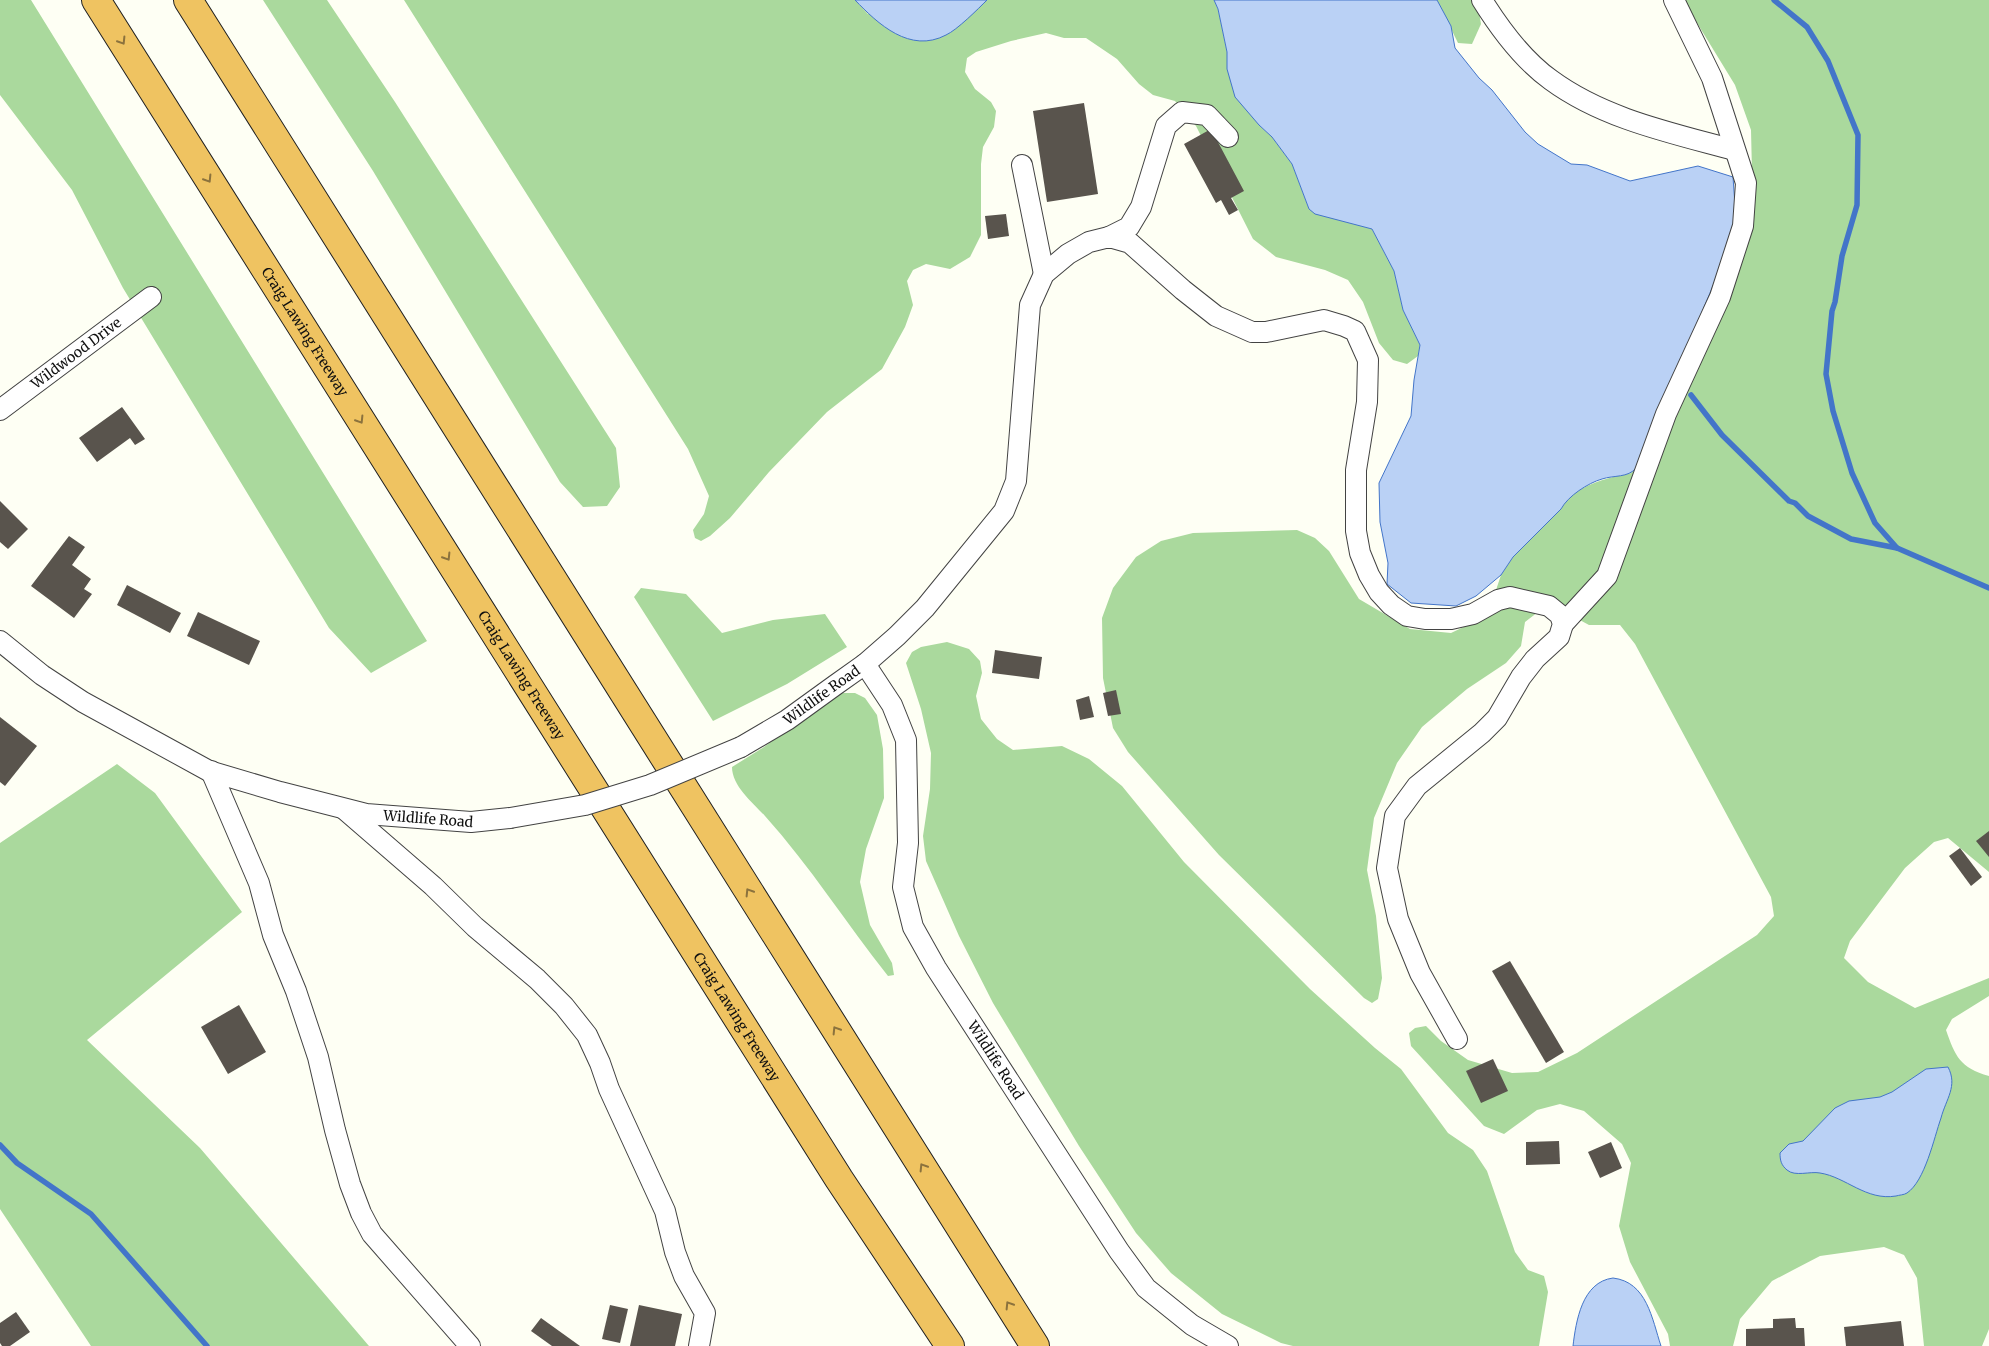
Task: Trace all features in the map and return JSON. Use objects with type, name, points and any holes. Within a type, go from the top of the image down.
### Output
[{"type":"highway","name":"Craig Lawing Freeway","points":[[96,0],[839,1179],[950,1346]]},
{"type":"highway","points":[[188,0],[1035,1346]]},
{"type":"highway","points":[[839,1179],[932,1346]]},
{"type":"street","points":[[1482,0],[1530,61],[1550,80],[1573,95],[1603,109],[1660,130],[1734,150]]},
{"type":"street","points":[[1457,1039],[1420,973],[1398,919],[1387,868],[1395,816],[1417,786],[1482,733],[1497,718],[1521,677],[1535,659],[1558,637],[1562,624],[1607,576],[1666,414],[1720,297],[1743,226],[1746,183],[1712,78],[1674,0]]},
{"type":"street","points":[[1022,165],[1044,274],[1068,254],[1090,242],[1109,237],[1129,227],[1141,207],[1166,126],[1182,112],[1207,116],[1228,137]]},
{"type":"street","points":[[1109,237],[1130,243],[1183,290],[1216,316],[1252,332],[1266,332],[1324,320],[1355,331],[1368,360],[1367,402],[1356,470],[1356,531],[1360,553],[1369,575],[1379,592],[1391,605],[1406,616],[1425,620],[1451,619],[1473,614],[1498,600],[1510,597],[1549,606],[1560,615],[1562,624]]},
{"type":"street","name":"Wildlife Road","points":[[0,640],[42,675],[83,702],[212,771],[366,814],[471,822],[510,818],[585,805],[650,785],[741,747],[787,720],[865,664],[925,608],[1004,511],[1016,481],[1030,305],[1044,274]]},
{"type":"street","name":"Wildwood Drive","points":[[0,410],[151,297]]},
{"type":"street","name":"Wildlife Road","points":[[865,664],[892,705],[906,740],[908,843],[904,887],[913,926],[936,968],[1124,1258],[1146,1288],[1192,1325],[1228,1346]]},
{"type":"street","points":[[212,771],[259,883],[273,935],[309,1028],[350,1184],[361,1213],[372,1234],[470,1346]]},
{"type":"street","points":[[344,809],[433,886],[474,927],[537,979],[564,1006],[587,1035],[609,1089],[665,1211],[675,1252],[684,1276],[705,1312],[699,1346]]},
{"type":"green space","points":[[0,0],[31,0],[427,641],[371,673],[329,628],[123,288],[72,190],[0,95]]},
{"type":"green space","points":[[263,0],[327,0],[395,102],[616,448],[620,487],[607,506],[583,507],[560,482],[373,171]]},
{"type":"green space","points":[[404,0],[855,0],[868,14],[987,0],[1214,0],[1218,9],[1227,52],[1227,69],[1259,125],[1272,137],[1292,164],[1309,209],[1372,229],[1394,271],[1403,310],[1420,345],[1418,356],[1407,364],[1393,360],[1379,343],[1363,302],[1348,280],[1325,270],[1276,257],[1253,239],[1196,126],[1175,101],[1153,95],[1139,84],[1117,59],[1086,38],[1064,38],[1046,33],[1011,41],[976,52],[967,58],[965,72],[975,89],[991,102],[996,111],[994,127],[983,147],[981,164],[981,235],[970,257],[950,269],[926,264],[913,270],[907,281],[913,305],[905,327],[882,369],[827,412],[769,472],[730,518],[710,536],[701,541],[695,538],[693,530],[704,514],[709,496],[688,449]]},
{"type":"green space","points":[[1437,0],[1477,0],[1481,24],[1472,44],[1458,43]]},
{"type":"green space","points":[[1683,0],[1989,0],[1989,872],[1948,838],[1934,842],[1905,868],[1850,941],[1844,958],[1868,982],[1915,1008],[1989,978],[1989,996],[1952,1019],[1946,1030],[1952,1047],[1960,1060],[1971,1069],[1989,1076],[1989,1329],[1982,1346],[1924,1346],[1917,1278],[1904,1255],[1884,1247],[1820,1256],[1772,1281],[1740,1319],[1733,1346],[1670,1346],[1668,1334],[1630,1262],[1619,1226],[1631,1163],[1622,1144],[1584,1111],[1560,1104],[1537,1110],[1504,1134],[1484,1126],[1411,1046],[1409,1033],[1415,1028],[1426,1026],[1441,1041],[1468,1060],[1512,1073],[1538,1072],[1577,1053],[1757,935],[1774,916],[1771,897],[1635,644],[1620,625],[1589,625],[1565,612],[1538,612],[1525,622],[1521,646],[1506,663],[1467,689],[1422,727],[1397,763],[1374,818],[1367,870],[1376,916],[1382,978],[1378,999],[1372,1003],[1364,998],[1219,855],[1128,752],[1113,728],[1103,678],[1102,618],[1113,588],[1136,557],[1161,541],[1193,533],[1297,530],[1315,538],[1329,551],[1359,599],[1410,629],[1451,633],[1470,624],[1494,596],[1501,575],[1513,557],[1574,494],[1592,484],[1631,473],[1752,172],[1751,130],[1735,85]]},
{"type":"green space","points":[[641,588],[686,594],[722,633],[773,620],[825,614],[847,647],[787,684],[713,721],[634,597]]},
{"type":"green space","points":[[947,642],[969,649],[980,661],[982,673],[976,696],[981,719],[997,739],[1013,750],[1062,746],[1089,759],[1122,786],[1184,862],[1310,989],[1401,1069],[1448,1133],[1473,1150],[1487,1171],[1515,1252],[1528,1270],[1544,1276],[1548,1292],[1539,1346],[1293,1346],[1281,1343],[1222,1314],[1171,1273],[1136,1233],[1079,1146],[993,1003],[959,936],[926,861],[923,836],[930,789],[931,753],[921,709],[906,663],[912,652],[921,647]]},
{"type":"green space","points":[[843,693],[855,693],[865,698],[877,715],[883,749],[884,798],[866,849],[860,882],[870,925],[892,963],[894,975],[888,976],[813,875],[765,816],[744,794],[735,781],[733,774],[732,767],[764,747],[830,697]]},
{"type":"green space","points":[[117,764],[155,793],[242,912],[87,1040],[200,1148],[369,1346],[91,1346],[0,1209],[0,843]]},
{"type":"water","points":[[855,0],[987,0],[951,32],[933,40],[920,41],[907,39],[884,27]]},
{"type":"water","points":[[1214,0],[1437,0],[1451,26],[1455,48],[1479,78],[1492,90],[1525,132],[1538,144],[1571,164],[1587,165],[1630,181],[1698,166],[1733,177],[1736,219],[1721,267],[1636,468],[1625,475],[1597,481],[1573,495],[1513,557],[1501,575],[1476,596],[1456,606],[1411,603],[1387,584],[1388,563],[1380,522],[1379,483],[1411,416],[1414,380],[1420,345],[1403,310],[1394,271],[1372,229],[1315,214],[1309,209],[1292,164],[1272,137],[1235,97],[1227,69],[1227,52],[1218,9]]},
{"type":"water","points":[[1948,1067],[1952,1080],[1950,1092],[1924,1169],[1919,1179],[1907,1193],[1885,1197],[1875,1195],[1830,1175],[1790,1172],[1782,1164],[1780,1153],[1789,1144],[1803,1141],[1835,1108],[1849,1101],[1880,1097],[1892,1092],[1926,1069]]},
{"type":"water","points":[[1613,1278],[1624,1281],[1641,1294],[1651,1314],[1661,1346],[1573,1346],[1582,1304],[1594,1287],[1603,1281]]},
{"type":"building","points":[[1084,103],[1098,194],[1047,202],[1033,111]]},
{"type":"building","points":[[1211,129],[1244,191],[1231,198],[1238,210],[1229,215],[1221,200],[1216,203],[1184,144]]},
{"type":"building","points":[[1006,214],[1009,236],[988,239],[985,216]]},
{"type":"building","points":[[122,407],[145,439],[135,445],[130,438],[97,462],[79,438]]},
{"type":"building","points":[[0,501],[28,529],[8,549],[0,542]]},
{"type":"building","points":[[69,536],[85,547],[72,565],[91,579],[84,589],[92,594],[74,618],[31,586]]},
{"type":"building","points":[[127,585],[181,613],[170,633],[117,605]]},
{"type":"building","points":[[198,612],[260,641],[249,665],[187,636]]},
{"type":"building","points":[[995,650],[1042,657],[1039,679],[992,673]]},
{"type":"building","points":[[1116,690],[1121,714],[1108,716],[1103,693]]},
{"type":"building","points":[[1089,696],[1094,717],[1080,720],[1076,700]]},
{"type":"building","points":[[0,717],[37,746],[5,786],[0,782]]},
{"type":"building","points":[[1989,831],[1989,857],[1976,841]]},
{"type":"building","points":[[1960,848],[1982,877],[1971,886],[1949,856]]},
{"type":"building","points":[[1510,961],[1564,1052],[1546,1063],[1492,971]]},
{"type":"building","points":[[239,1005],[266,1052],[228,1074],[201,1027]]},
{"type":"building","points":[[1493,1059],[1508,1091],[1481,1103],[1466,1071]]},
{"type":"building","points":[[1559,1141],[1560,1164],[1526,1165],[1526,1142]]},
{"type":"building","points":[[1611,1142],[1622,1168],[1600,1178],[1588,1152]]},
{"type":"building","points":[[610,1305],[628,1309],[620,1343],[602,1339]]},
{"type":"building","points":[[639,1305],[682,1314],[675,1346],[630,1346]]},
{"type":"building","points":[[16,1312],[30,1332],[10,1346],[2,1346],[0,1343],[0,1323]]},
{"type":"building","points":[[541,1318],[580,1346],[552,1346],[531,1331]]},
{"type":"building","points":[[1795,1318],[1796,1328],[1804,1328],[1805,1346],[1746,1346],[1746,1329],[1773,1328],[1773,1319]]},
{"type":"building","points":[[1901,1321],[1904,1346],[1846,1346],[1844,1327]]},
{"type":"waterway","points":[[1774,0],[1807,27],[1828,61],[1858,135],[1857,205],[1842,256],[1832,311],[1826,374],[1833,411],[1852,473],[1875,523],[1897,548]]},
{"type":"waterway","points":[[1691,395],[1722,435],[1789,501],[1795,503],[1808,516],[1851,539],[1897,548],[1989,588]]},
{"type":"waterway","points":[[0,1145],[17,1163],[91,1214],[207,1346]]}]
